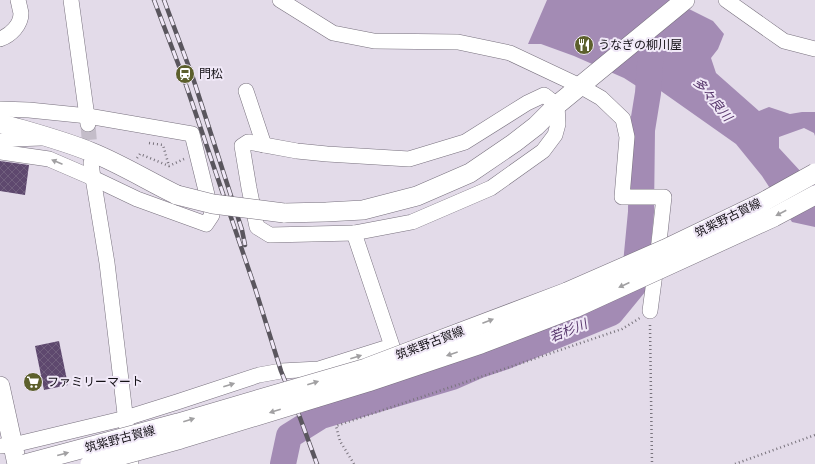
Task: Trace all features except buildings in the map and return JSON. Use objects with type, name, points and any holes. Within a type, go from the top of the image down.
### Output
[{"type":"main road","points":[[0,123],[90,151],[177,195],[213,204],[284,213],[363,210],[417,196],[470,173],[514,144],[536,126],[557,105],[683,2]]},
{"type":"main road","name":"筑紫野古賀線","points":[[25,464],[178,423],[366,368],[581,286],[665,249],[763,202],[815,173]]},
{"type":"main road","name":"筑紫野古賀線","points":[[90,464],[180,440],[368,382],[481,344],[575,308],[774,217],[815,195]]},
{"type":"main road","points":[[0,386],[7,445],[17,464]]},
{"type":"street","points":[[0,39],[8,36],[19,24],[21,14],[18,0]]},
{"type":"street","points":[[71,0],[88,120]]},
{"type":"street","points":[[280,0],[333,33],[374,41],[458,42],[510,54],[585,82],[623,119],[627,137],[622,197],[664,197],[650,311]]},
{"type":"street","points":[[726,0],[784,41],[815,49]]},
{"type":"street","points":[[246,91],[264,146]]},
{"type":"street","points":[[544,95],[557,105],[558,124],[555,135],[543,151],[491,188],[412,222],[354,233],[270,235],[257,227],[242,146],[248,142],[297,151],[409,159],[465,142],[527,103],[544,95]]},
{"type":"street","points":[[0,109],[29,110],[88,120],[192,134],[212,215],[206,224],[137,199],[92,170],[49,159],[0,152]]},
{"type":"street","points":[[0,141],[13,139],[52,138]]},
{"type":"street","points":[[92,170],[107,263],[132,464]]},
{"type":"street","points":[[7,445],[126,418],[259,375],[281,371],[319,369],[392,346],[354,233]]},
{"type":"path","points":[[140,154],[169,166],[163,146],[147,142]]},
{"type":"path","points":[[354,464],[340,441],[336,426],[622,329],[650,311]]},
{"type":"path","points":[[650,311],[652,464]]},
{"type":"path","points":[[736,464],[815,435]]},
{"type":"water","name":"多々良川","points":[[547,0],[671,0],[713,21],[724,34],[718,49],[711,58],[716,73],[759,111],[769,107],[790,114],[815,112],[815,136],[814,133],[804,128],[779,137],[779,148],[815,187],[815,227],[792,222],[762,176],[736,144],[658,89],[638,87],[624,78],[574,56],[541,44],[528,44]]},
{"type":"waterway","name":"若杉川","points":[[283,464],[289,436],[321,416],[452,377],[611,313],[634,285],[641,212],[642,130],[648,93],[651,52]]},
{"type":"tunnel","points":[[88,125],[91,160]]},
{"type":"railway","points":[[154,0],[185,82],[255,288],[281,371],[317,464]]},
{"type":"railway","points":[[164,0],[193,78],[242,230],[245,245]]},
{"type":"place","name":"うなぎの柳川屋","points":[[584,45]]},
{"type":"place","name":"門松","points":[[185,74]]},
{"type":"place","name":"ファミリーマート","points":[[33,382]]}]
